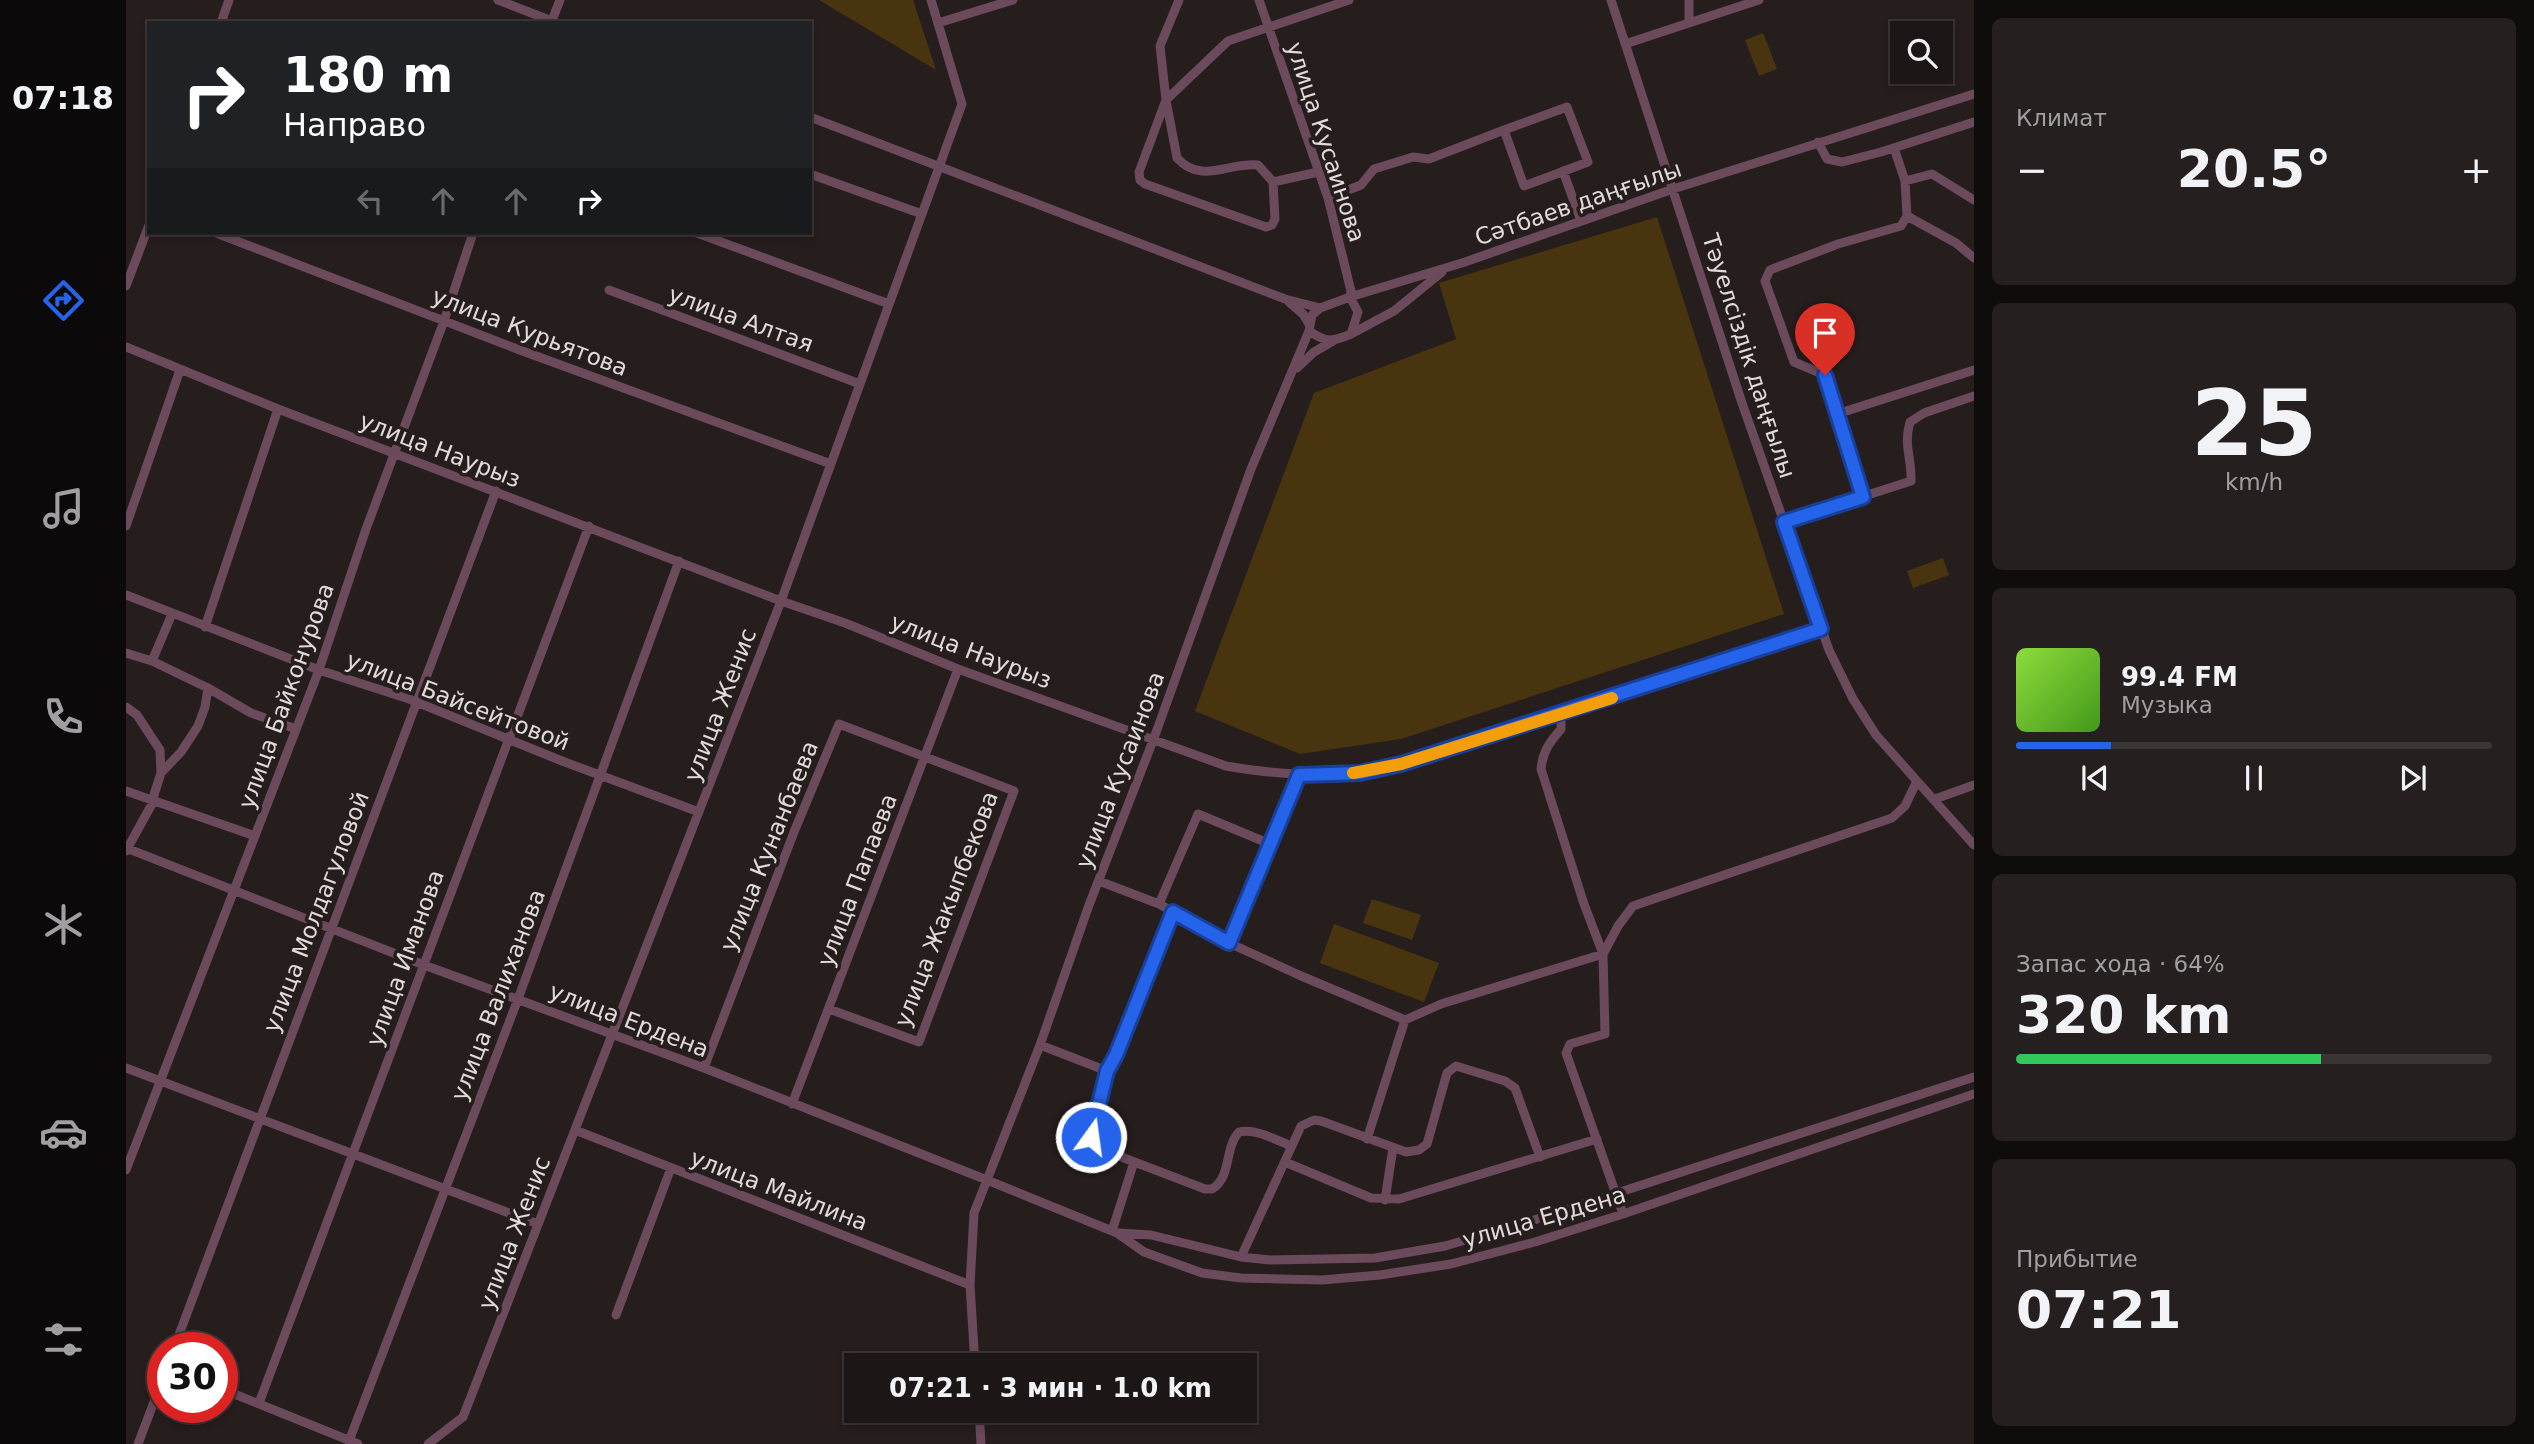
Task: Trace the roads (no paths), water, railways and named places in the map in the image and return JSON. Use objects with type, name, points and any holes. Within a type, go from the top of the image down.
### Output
[{"type":"street","points":[[222,21],[229,0]]},
{"type":"street","points":[[498,0],[550,21]]},
{"type":"street","points":[[553,21],[560,0]]},
{"type":"street","name":"улица Женис","points":[[428,1444],[463,1417],[781,601],[962,104],[930,0]]},
{"type":"street","points":[[938,23],[1013,0]]},
{"type":"street","points":[[1180,0],[1160,46],[1166,100],[1177,158],[1183,164],[1207,173],[1245,164],[1258,165],[1273,182],[1275,219],[1272,225],[1266,228],[1145,184],[1140,180],[1139,172],[1166,100],[1228,41],[1349,0]]},
{"type":"street","name":"улица Кусаинова","points":[[1259,0],[1328,198],[1351,291],[1350,297]]},
{"type":"street","name":"Тәуелсіздік даңғылы","points":[[1611,0],[1742,403],[1821,629],[1853,699],[1876,734],[1974,845]]},
{"type":"street","points":[[1689,0],[1689,23]]},
{"type":"street","points":[[1625,44],[1754,1]]},
{"type":"street","name":"Сәтбаев даңғылы","points":[[1350,297],[1448,268],[1673,189],[1974,94]]},
{"type":"street","points":[[1328,198],[1361,186],[1374,169],[1413,156],[1429,159],[1504,130],[1567,107],[1588,162],[1524,186],[1504,130]]},
{"type":"street","points":[[812,118],[1285,299],[1320,308]]},
{"type":"street","points":[[1818,142],[1827,159],[1842,162],[1974,122]]},
{"type":"street","points":[[1863,497],[1825,375],[1794,362],[1765,281],[1770,270],[1838,244],[1901,226],[1907,216],[1905,181],[1894,148]]},
{"type":"street","points":[[1273,182],[1318,172]]},
{"type":"street","points":[[1563,172],[1581,221]]},
{"type":"street","points":[[1905,181],[1931,174],[1974,200]]},
{"type":"street","points":[[812,175],[922,214]]},
{"type":"street","points":[[1907,216],[1956,243],[1974,258]]},
{"type":"street","points":[[126,286],[147,230]]},
{"type":"street","name":"улица Курьятова","points":[[221,235],[444,321],[831,464]]},
{"type":"street","name":"улица Байконурова","points":[[126,1170],[319,670],[366,529],[444,321],[472,235]]},
{"type":"street","points":[[702,235],[889,304]]},
{"type":"street","points":[[1291,375],[1309,357],[1332,341],[1394,311],[1448,268]]},
{"type":"street","name":"улица Алтая","points":[[609,290],[860,384]]},
{"type":"street","points":[[1309,327],[1312,315],[1320,308],[1350,297],[1358,312],[1351,334]]},
{"type":"street","points":[[1285,299],[1303,314],[1309,327],[1319,337],[1332,341]]},
{"type":"street","name":"улица Кусаинова","points":[[974,1353],[970,1285],[974,1213],[1040,1045],[1251,469],[1309,327]]},
{"type":"street","name":"улица Наурыз","points":[[126,347],[278,409],[845,623],[958,669],[1226,766],[1299,775],[1360,773],[1401,764],[1821,629]]},
{"type":"street","points":[[126,526],[180,370]]},
{"type":"street","points":[[1837,414],[1974,370]]},
{"type":"street","points":[[1784,522],[1911,481],[1905,438],[1910,422],[1924,413],[1974,396]]},
{"type":"street","points":[[205,627],[278,409]]},
{"type":"street","name":"улица Молдагуловой","points":[[180,1332],[496,491]]},
{"type":"street","name":"улица Иманова","points":[[259,1403],[589,526]]},
{"type":"street","name":"улица Валиханова","points":[[354,1442],[445,1189],[679,561]]},
{"type":"street","name":"улица Байсейтовой","points":[[126,595],[319,670],[416,703],[699,811]]},
{"type":"street","points":[[152,661],[172,614]]},
{"type":"street","points":[[126,653],[152,661],[208,688],[251,713],[296,729]]},
{"type":"street","name":"улица Папаева","points":[[792,1104],[958,669]]},
{"type":"street","points":[[161,773],[181,752],[198,726],[208,688]]},
{"type":"street","points":[[126,707],[137,715],[160,750],[161,773],[152,801],[126,849]]},
{"type":"street","points":[[1561,714],[1561,729],[1542,755],[1541,769],[1584,904],[1603,954],[1605,1034],[1570,1044],[1566,1053],[1623,1214]]},
{"type":"street","name":"улица Кунанбаева","points":[[704,1068],[789,845],[839,724],[925,757]]},
{"type":"street","name":"улица Жакыпбекова","points":[[829,1009],[917,1042],[920,1040],[1014,794],[1011,790],[925,757]]},
{"type":"street","points":[[1229,943],[1299,775]]},
{"type":"street","points":[[1099,881],[1159,904],[1229,943],[1405,1020],[1441,1004],[1603,954],[1618,926],[1633,906],[1892,818],[1905,806],[1917,781]]},
{"type":"street","points":[[1935,799],[1974,785]]},
{"type":"street","points":[[126,791],[255,836]]},
{"type":"street","points":[[1159,904],[1198,814],[1270,844]]},
{"type":"street","name":"улица Ердена","points":[[126,849],[424,965],[704,1068],[1114,1232],[1144,1252],[1202,1273],[1241,1278],[1322,1280],[1380,1275],[1451,1264],[1535,1242],[1623,1214],[1974,1094]]},
{"type":"street","points":[[1173,912],[1116,1055],[1107,1071],[1091,1137],[1098,1148],[1205,1189],[1212,1189],[1222,1180],[1232,1143],[1239,1132],[1245,1130],[1291,1146]]},
{"type":"street","points":[[1367,1139],[1405,1020]]},
{"type":"street","points":[[1040,1045],[1107,1071]]},
{"type":"street","points":[[1241,1257],[1301,1126],[1314,1120],[1406,1152],[1424,1147],[1447,1073],[1456,1066],[1505,1081],[1515,1088],[1540,1157]]},
{"type":"street","points":[[126,1068],[538,1224]]},
{"type":"street","name":"улица Ердена","points":[[1114,1232],[1151,1235],[1241,1257],[1270,1260],[1376,1258],[1445,1246],[1528,1222],[1974,1077]]},
{"type":"street","name":"улица Майлина","points":[[575,1130],[970,1285]]},
{"type":"street","points":[[1285,1162],[1363,1195],[1385,1200],[1399,1199],[1597,1139]]},
{"type":"street","points":[[1385,1200],[1393,1148]]},
{"type":"street","points":[[1114,1232],[1134,1161]]},
{"type":"street","points":[[615,1315],[671,1168]]},
{"type":"street","points":[[238,1395],[354,1442]]},
{"type":"street","points":[[138,1444],[147,1420]]},
{"type":"street","points":[[980,1423],[981,1444]]}]
